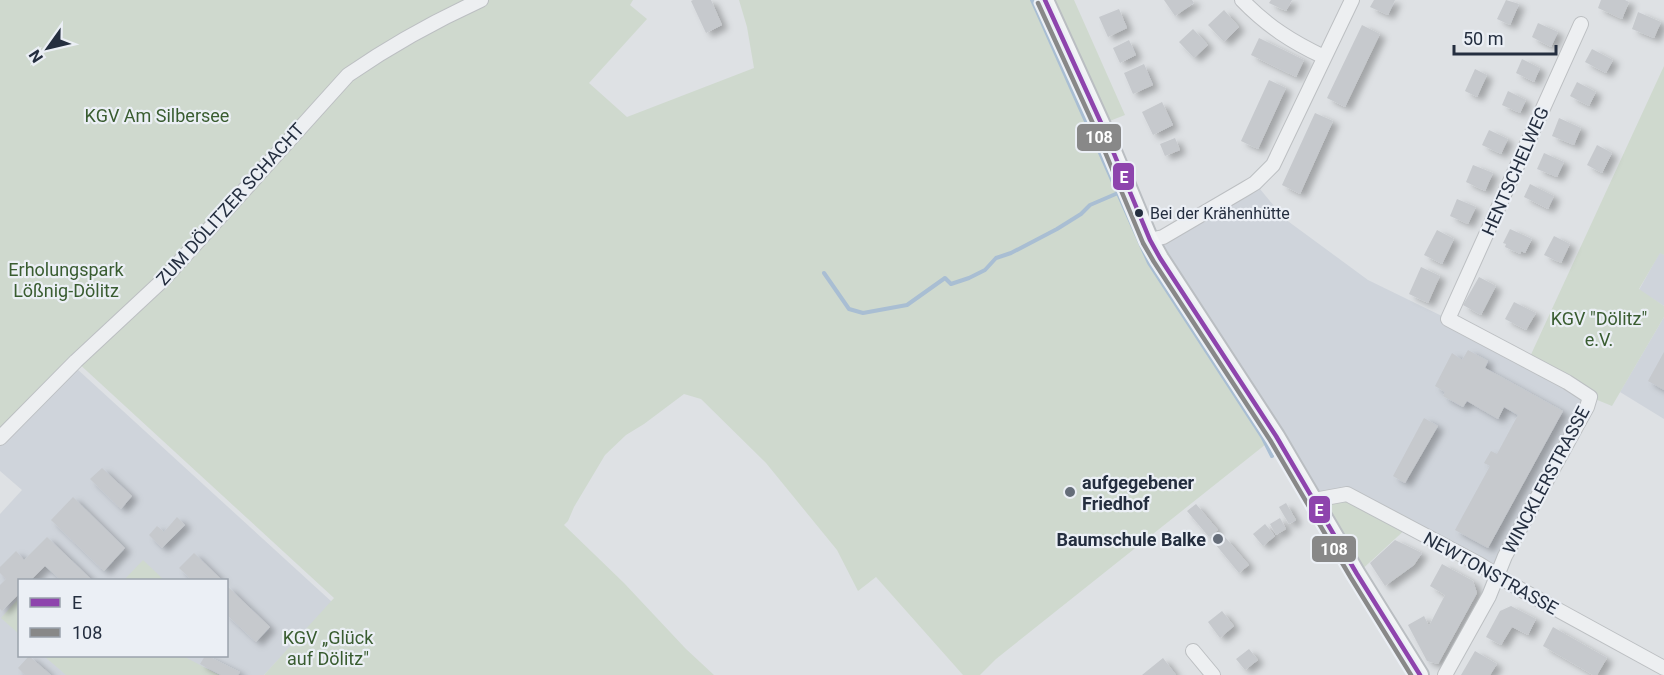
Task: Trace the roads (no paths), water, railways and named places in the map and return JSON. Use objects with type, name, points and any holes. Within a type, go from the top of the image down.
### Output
[{"type":"main road","points":[[1045,0],[1102,125],[1150,240],[1276,436],[1357,574],[1420,675]]},
{"type":"street","name":"ZUM DÖLITZER SCHACHT","points":[[0,438],[76,361],[164,279],[348,75],[438,20],[481,0]]},
{"type":"street","points":[[1242,0],[1278,33],[1324,57]]},
{"type":"street","points":[[1150,240],[1163,237],[1245,189],[1273,165],[1352,0]]},
{"type":"street","name":"HENTSCHELWEG","points":[[1448,319],[1581,24]]},
{"type":"street","name":"WINCKLERSTRASSE","points":[[1444,675],[1489,596],[1505,556],[1587,407],[1590,397],[1448,319]]},
{"type":"street","name":"NEWTONSTRASSE","points":[[1314,500],[1347,494],[1479,564],[1518,588],[1664,668]]},
{"type":"street","points":[[1193,651],[1213,675]]},
{"type":"waterway","points":[[1032,0],[1149,263],[1263,438],[1272,456]]},
{"type":"waterway","points":[[824,273],[849,309],[863,313],[907,305],[945,278],[951,284],[969,278],[985,270],[996,258],[1011,253],[1057,229],[1081,214],[1090,205],[1118,193]]},
{"type":"place","name":"Bei der Krähenhütte","points":[[1139,213]]},
{"type":"place","name":"aufgegebener Friedhof","points":[[1070,492]]},
{"type":"place","name":"Baumschule Balke","points":[[1218,539]]},
{"type":"park label","name":"KGV Am Silbersee","points":[[157,115]]},
{"type":"park label","name":"Erholungspark Lößnig-Dölitz","points":[[66,279]]},
{"type":"park label","name":"KGV \"Dölitz\" e.V.","points":[[1599,328]]},
{"type":"park label","name":"KGV „Glück auf Dölitz\"","points":[[328,647]]}]
